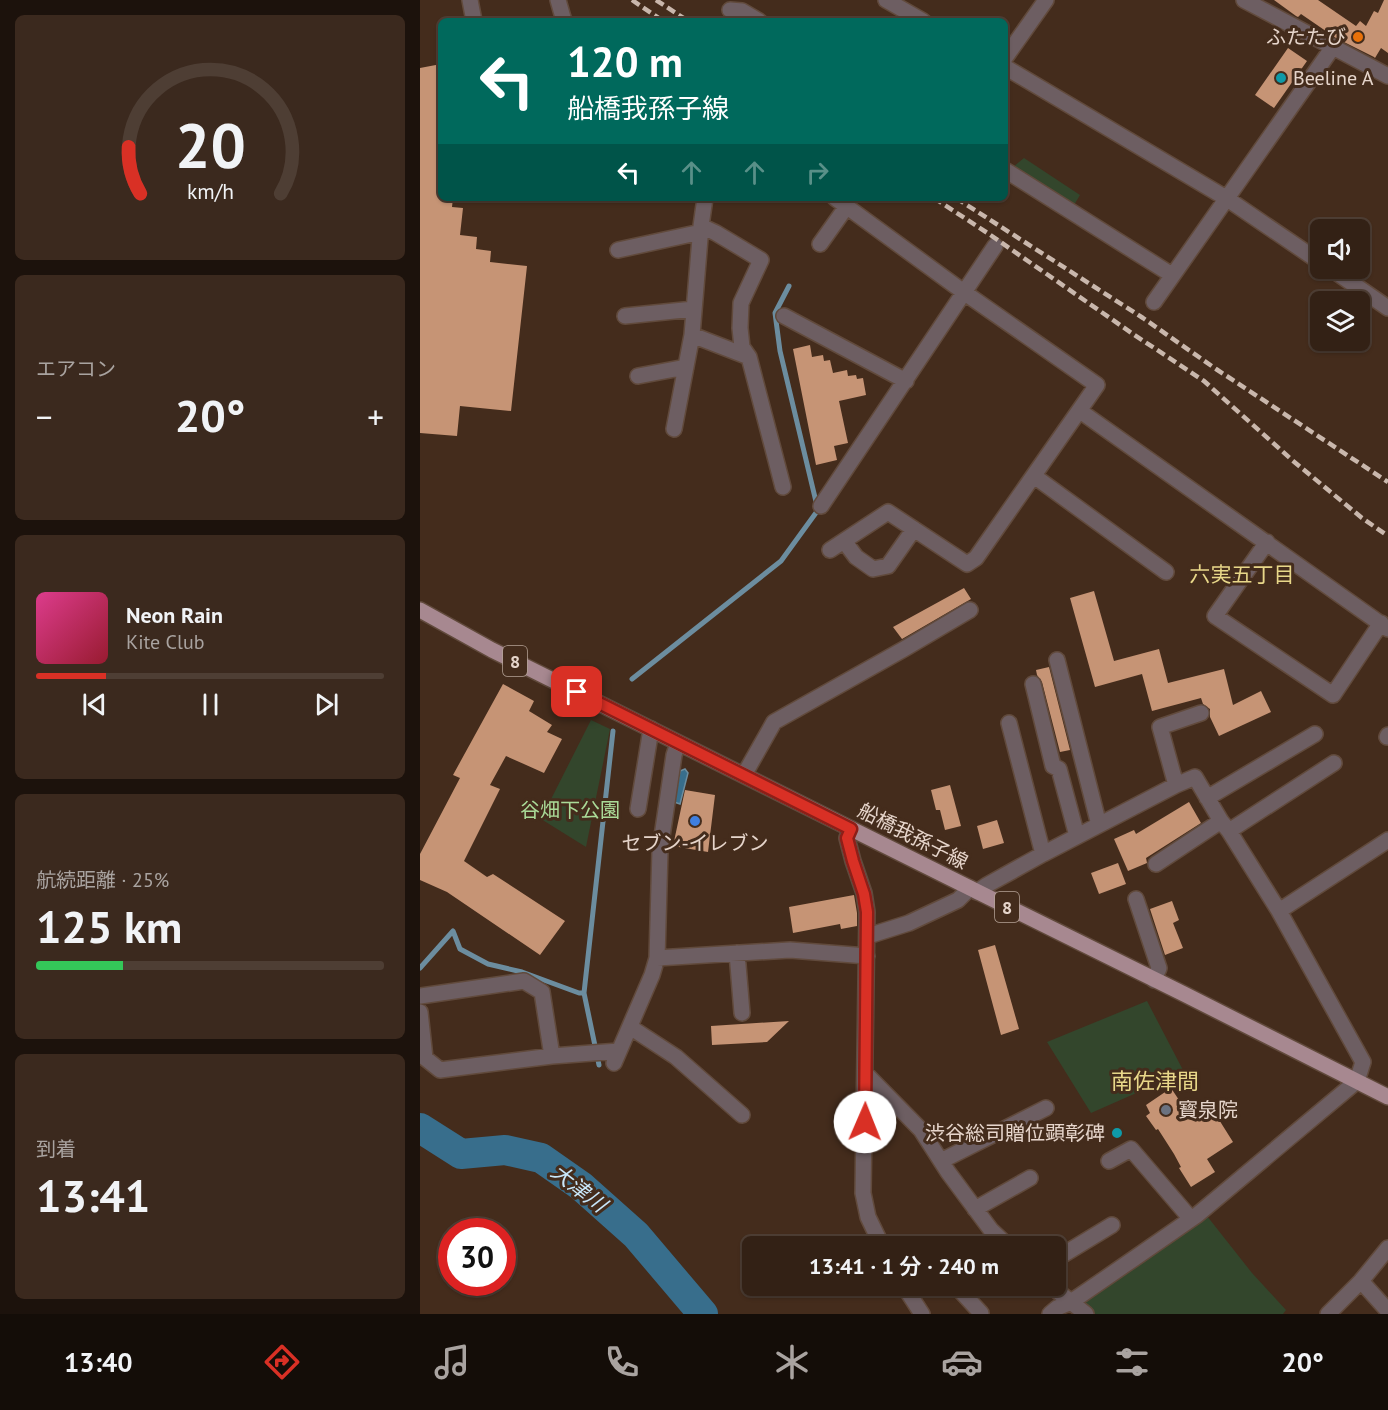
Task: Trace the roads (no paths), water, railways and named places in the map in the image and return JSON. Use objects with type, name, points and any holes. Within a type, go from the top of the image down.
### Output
[{"type":"main road","name":"船橋我孫子線","points":[[420,610],[492,650],[611,710],[1388,1097]]},
{"type":"street","points":[[470,0],[473,18]]},
{"type":"street","points":[[558,0],[563,18]]},
{"type":"street","points":[[886,0],[918,18]]},
{"type":"street","points":[[1008,54],[1047,0]]},
{"type":"street","points":[[1244,0],[1388,76]]},
{"type":"street","points":[[730,10],[742,11],[754,18]]},
{"type":"street","points":[[1154,302],[1334,47]]},
{"type":"street","points":[[1008,69],[1226,198],[1310,255]]},
{"type":"street","points":[[1008,172],[1172,275]]},
{"type":"street","points":[[674,429],[692,335],[705,201]]},
{"type":"street","points":[[820,244],[841,202],[1097,385],[976,558],[967,564],[888,512],[830,550]]},
{"type":"street","points":[[618,250],[701,229],[716,233],[761,260],[741,303],[740,328],[742,347],[749,357],[783,487]]},
{"type":"street","points":[[821,506],[995,246]]},
{"type":"street","points":[[1346,279],[1388,308]]},
{"type":"street","points":[[625,316],[694,309]]},
{"type":"street","points":[[784,316],[906,381]]},
{"type":"street","points":[[692,335],[749,357]]},
{"type":"street","points":[[638,376],[686,367]]},
{"type":"street","points":[[1080,411],[1267,542],[1384,626],[1333,695],[1215,616],[1267,542]]},
{"type":"street","points":[[1034,476],[1166,572]]},
{"type":"street","points":[[843,541],[856,557],[873,569],[888,566],[914,529]]},
{"type":"street","points":[[744,775],[774,722],[970,610]]},
{"type":"street","points":[[1057,660],[1099,825]]},
{"type":"street","points":[[1033,684],[1053,766],[1059,769],[1077,836]]},
{"type":"street","points":[[1176,785],[1160,727],[1201,713]]},
{"type":"street","points":[[1009,723],[1043,854]]},
{"type":"street","points":[[638,809],[651,729]]},
{"type":"street","points":[[1207,798],[1315,734]]},
{"type":"street","points":[[420,1012],[425,1058],[440,1070],[552,1056],[595,1053],[617,1057],[657,958],[660,850],[674,755],[678,743]]},
{"type":"street","points":[[1156,864],[1334,763]]},
{"type":"street","points":[[868,936],[909,923],[958,900],[1077,836],[1195,777],[1279,911],[1363,1062],[1357,1082],[1191,1219],[1050,1314]]},
{"type":"street","points":[[851,829],[847,838],[864,894],[868,936],[863,1193],[868,1217],[877,1236]]},
{"type":"street","points":[[1279,911],[1388,840]]},
{"type":"street","points":[[1136,899],[1159,968],[1154,980]]},
{"type":"street","points":[[657,958],[790,950],[867,956]]},
{"type":"street","points":[[737,953],[742,1013]]},
{"type":"street","points":[[420,996],[524,981],[542,992],[552,1056]]},
{"type":"street","points":[[630,1027],[676,1057],[742,1115]]},
{"type":"street","points":[[866,1074],[921,1130],[975,1209],[998,1236]]},
{"type":"street","points":[[941,1161],[1046,1108]]},
{"type":"street","points":[[1110,1161],[1131,1149],[1191,1219]]},
{"type":"street","points":[[975,1209],[1030,1178]]},
{"type":"street","points":[[1066,1253],[1112,1226]]},
{"type":"street","points":[[1328,1314],[1361,1281],[1388,1248]]},
{"type":"street","points":[[1361,1281],[1388,1311]]},
{"type":"street","points":[[910,1296],[921,1314]]},
{"type":"street","points":[[965,1296],[981,1313]]},
{"type":"street","points":[[1064,1296],[1086,1314]]},
{"type":"water","points":[[685,769],[688,773],[680,804],[674,802],[680,771]]},
{"type":"waterway","points":[[632,679],[781,561],[818,510],[780,351],[775,313],[789,286]]},
{"type":"waterway","points":[[599,1065],[584,993],[613,731]]},
{"type":"waterway","points":[[420,968],[453,931],[460,949],[488,964],[522,972],[584,993]]},
{"type":"waterway","name":"大津川","points":[[420,1128],[461,1154],[505,1150],[541,1158],[581,1186],[636,1235],[703,1314]]},
{"type":"railway","points":[[632,0],[659,18]]},
{"type":"railway","points":[[656,0],[683,18]]},
{"type":"railway","points":[[939,201],[1204,381],[1292,460],[1362,518],[1388,536]]},
{"type":"railway","points":[[961,201],[1143,318],[1388,482]]},
{"type":"place","name":"ふたたび","points":[[1358,37]]},
{"type":"place","name":"Beeline A","points":[[1281,78]]},
{"type":"place","name":"セブン-イレブン","points":[[695,821]]},
{"type":"place","name":"寳泉院","points":[[1166,1110]]},
{"type":"place","name":"渋谷総司贈位顕彰碑","points":[[1117,1133]]},
{"type":"district","name":"六実五丁目","points":[[1242,574]]},
{"type":"district","name":"南佐津間","points":[[1155,1081]]},
{"type":"park label","name":"谷畑下公園","points":[[570,810]]}]
